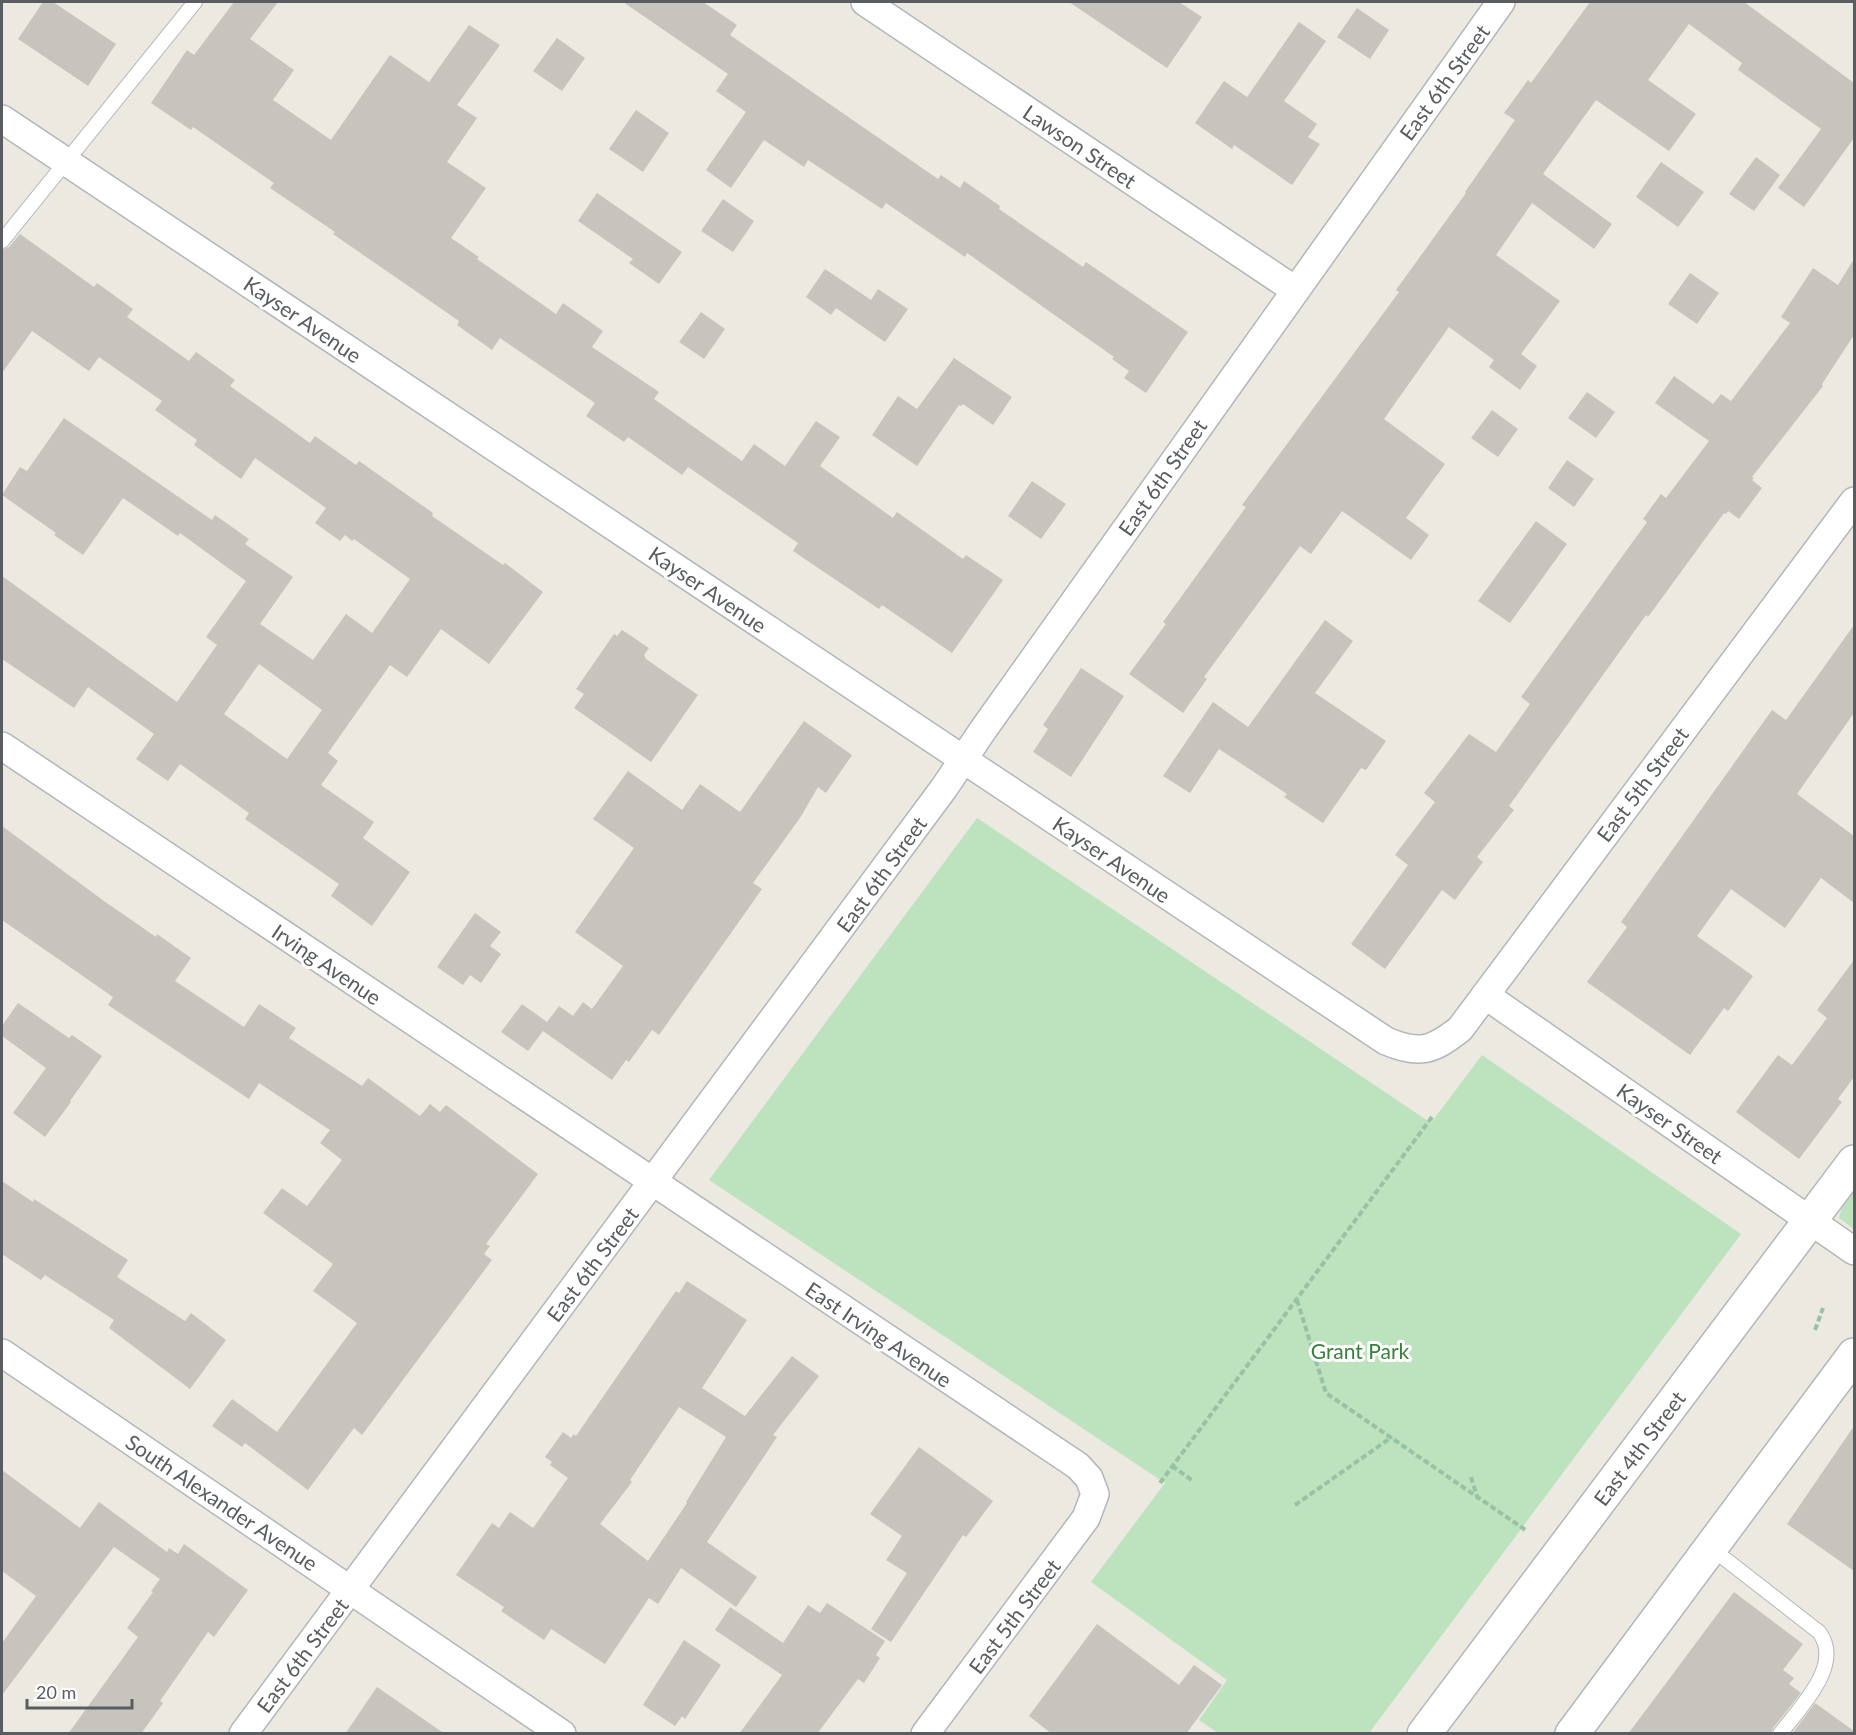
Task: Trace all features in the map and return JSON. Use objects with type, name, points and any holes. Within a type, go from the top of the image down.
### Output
[{"type":"street","name":"Lawson Street","points":[[865,2],[1295,290]]},
{"type":"street","name":"East 6th Street","points":[[243,1734],[944,788],[1295,290],[1502,2]]},
{"type":"street","name":"Kayser Avenue","points":[[2,118],[1386,1041],[1417,1051]]},
{"type":"street","name":"East 5th Street","points":[[1417,1051],[1430,1048],[1460,1029],[1854,501]]},
{"type":"street","name":"Irving Avenue","points":[[2,746],[653,1182]]},
{"type":"street","name":"Kayser Street","points":[[1485,995],[1854,1251]]},
{"type":"street","name":"East 4th Street","points":[[1424,1734],[1854,1162]]},
{"type":"street","name":"East Irving Avenue","points":[[653,1182],[1078,1466],[1089,1478],[1095,1494]]},
{"type":"street","name":"South Alexander Avenue","points":[[2,1353],[562,1734]]},
{"type":"street","points":[[1572,1734],[1854,1356]]},
{"type":"street","name":"East 5th Street","points":[[925,1734],[1080,1526],[1095,1494]]},
{"type":"lane","points":[[2,241],[195,2]]},
{"type":"lane","points":[[1711,1548],[1819,1632],[1824,1639],[1827,1660],[1823,1674],[1780,1734]]},
{"type":"path","points":[[1160,1483],[1432,1117]]},
{"type":"path","points":[[1297,1299],[1326,1393],[1527,1531]]},
{"type":"path","points":[[1815,1330],[1823,1308]]},
{"type":"path","points":[[1295,1505],[1392,1437]]},
{"type":"path","points":[[1172,1466],[1193,1481]]},
{"type":"path","points":[[1471,1477],[1478,1499]]},
{"type":"green space","name":"Grant Park","points":[[977,818],[1431,1123],[1482,1055],[1741,1234],[1369,1733],[1218,1733],[1199,1720],[1227,1680],[1091,1582],[1165,1483],[709,1180]]},
{"type":"green space","points":[[1854,1189],[1854,1229],[1839,1218],[1843,1204]]},
{"type":"building","points":[[43,2],[53,2],[116,44],[88,86],[18,39]]},
{"type":"building","points":[[234,2],[278,2],[250,39],[294,70],[273,100],[331,140],[390,55],[429,82],[469,25],[500,45],[457,105],[477,118],[447,162],[486,188],[451,238],[556,314],[563,303],[603,331],[592,347],[659,392],[654,399],[742,461],[754,444],[785,466],[816,421],[840,437],[820,466],[893,518],[897,512],[963,559],[966,555],[1003,580],[952,653],[882,605],[879,609],[793,551],[798,543],[688,467],[682,475],[628,437],[624,442],[586,416],[595,403],[500,338],[492,350],[457,325],[459,321],[270,188],[274,183],[193,127],[191,130],[151,103],[187,50],[194,55]]},
{"type":"building","points":[[623,2],[703,2],[737,25],[730,35],[938,179],[941,175],[960,188],[964,181],[1000,206],[999,209],[1083,267],[1086,262],[1188,332],[1146,393],[1124,378],[1129,371],[1112,359],[1114,357],[967,253],[965,257],[886,203],[882,209],[808,160],[804,167],[764,140],[731,188],[706,170],[746,112],[716,91],[728,74]]},
{"type":"building","points":[[1069,2],[1179,2],[1202,17],[1167,68]]},
{"type":"building","points":[[1590,2],[1744,2],[1854,83],[1854,138],[1804,207],[1778,188],[1821,129],[1738,70],[1742,63],[1689,24],[1648,80],[1696,114],[1669,151],[1596,100],[1543,174],[1612,224],[1594,249],[1532,203],[1496,255],[1560,301],[1521,354],[1537,366],[1520,390],[1489,367],[1494,360],[1449,327],[1384,419],[1445,464],[1406,518],[1429,535],[1411,560],[1342,511],[1311,554],[1300,546],[1204,677],[1207,679],[1183,713],[1129,674],[1166,624],[1163,622],[1246,507],[1242,505],[1399,292],[1396,290],[1515,120],[1504,113],[1528,80],[1531,83]]},
{"type":"building","points":[[1357,8],[1389,30],[1370,59],[1337,37]]},
{"type":"building","points":[[1299,22],[1326,41],[1284,101],[1317,124],[1308,137],[1320,144],[1292,185],[1234,145],[1232,149],[1195,123],[1224,81],[1247,97]]},
{"type":"building","points":[[557,38],[585,58],[562,91],[533,71]]},
{"type":"building","points":[[636,110],[669,133],[643,172],[609,149]]},
{"type":"building","points":[[1756,157],[1780,175],[1754,211],[1729,194]]},
{"type":"building","points":[[1661,162],[1704,192],[1678,227],[1636,197]]},
{"type":"building","points":[[597,193],[682,252],[659,284],[629,263],[633,259],[578,221]]},
{"type":"building","points":[[723,199],[754,221],[733,252],[701,231]]},
{"type":"building","points":[[20,234],[94,287],[97,283],[133,309],[127,317],[189,361],[196,352],[235,380],[230,386],[310,443],[315,436],[356,465],[359,461],[433,513],[432,516],[503,565],[505,563],[543,592],[489,664],[441,629],[407,677],[390,665],[328,753],[338,761],[321,785],[374,822],[363,838],[410,872],[372,926],[331,896],[339,884],[245,819],[249,813],[180,764],[168,781],[136,759],[154,734],[88,687],[74,708],[2,659],[2,576],[177,702],[217,645],[206,637],[246,581],[180,533],[178,536],[123,498],[83,555],[2,495],[20,467],[27,471],[64,418],[212,520],[215,515],[249,539],[245,544],[293,577],[260,624],[313,660],[346,614],[372,633],[410,579],[354,539],[352,541],[345,535],[340,541],[315,523],[326,508],[255,458],[241,479],[194,445],[197,440],[155,410],[162,401],[99,357],[89,371],[32,331],[2,373],[2,250],[9,247]],"holes":[[[259,664],[322,710],[287,759],[224,714]]]},
{"type":"building","points":[[1854,259],[1854,335],[1822,384],[1823,386],[1752,477],[1754,478],[1752,480],[1762,488],[1739,519],[1728,511],[1724,513],[1648,617],[1646,615],[1509,806],[1514,810],[1477,857],[1483,862],[1455,900],[1442,890],[1385,969],[1351,944],[1408,865],[1395,855],[1435,802],[1424,793],[1469,734],[1496,752],[1530,704],[1521,697],[1647,522],[1643,519],[1661,494],[1666,498],[1709,441],[1655,403],[1674,376],[1713,404],[1721,394],[1731,401],[1790,323],[1781,317],[1813,268],[1838,285]]},
{"type":"building","points":[[825,269],[871,300],[878,289],[908,309],[885,342],[836,308],[831,315],[806,297]]},
{"type":"building","points":[[1690,273],[1719,293],[1697,324],[1668,304]]},
{"type":"building","points":[[701,312],[725,329],[704,359],[679,342]]},
{"type":"building","points":[[954,358],[1012,397],[993,425],[963,404],[959,405],[917,466],[872,435],[898,396],[917,409]]},
{"type":"building","points":[[1587,392],[1615,412],[1596,438],[1568,418]]},
{"type":"building","points":[[1492,410],[1518,429],[1498,457],[1471,438]]},
{"type":"building","points":[[1567,460],[1594,479],[1574,507],[1548,488]]},
{"type":"building","points":[[1032,481],[1066,504],[1041,539],[1008,516]]},
{"type":"building","points":[[1536,521],[1567,544],[1510,623],[1478,601]]},
{"type":"building","points":[[1325,620],[1353,641],[1315,693],[1386,741],[1366,770],[1361,768],[1323,823],[1284,797],[1287,794],[1219,749],[1190,793],[1163,776],[1213,702],[1248,727]]},
{"type":"building","points":[[1854,625],[1854,713],[1797,794],[1854,836],[1854,903],[1821,878],[1785,928],[1731,889],[1697,936],[1753,976],[1728,1011],[1724,1008],[1690,1055],[1587,982],[1627,927],[1621,922],[1772,710],[1786,720]]},
{"type":"building","points":[[622,630],[649,648],[644,655],[646,659],[698,695],[651,762],[574,708],[584,694],[576,689],[614,634],[617,636]]},
{"type":"building","points":[[1081,668],[1124,696],[1071,777],[1033,752],[1048,729],[1043,725]]},
{"type":"building","points":[[804,721],[852,755],[826,793],[818,787],[800,818],[753,883],[762,889],[659,1035],[652,1030],[629,1062],[626,1060],[612,1080],[543,1031],[528,1051],[501,1032],[522,1004],[547,1022],[559,1006],[573,1016],[583,1002],[592,1009],[623,966],[575,932],[634,848],[593,819],[628,771],[682,810],[700,784],[740,812]]},
{"type":"building","points":[[2,826],[104,901],[191,958],[175,981],[244,1027],[259,1004],[296,1028],[289,1038],[362,1086],[368,1078],[420,1116],[430,1104],[440,1112],[446,1105],[538,1174],[486,1244],[490,1246],[484,1254],[492,1260],[362,1435],[354,1428],[308,1490],[245,1443],[242,1447],[212,1426],[232,1399],[277,1432],[357,1323],[313,1291],[333,1264],[263,1213],[282,1188],[307,1206],[342,1160],[320,1143],[330,1130],[259,1083],[249,1099],[108,1005],[113,997],[2,920]]},
{"type":"building","points":[[475,913],[501,932],[490,946],[501,954],[481,983],[470,975],[463,985],[437,967]]},
{"type":"building","points":[[1854,960],[1854,1077],[1838,1099],[1842,1102],[1799,1159],[1736,1112],[1778,1055],[1792,1065],[1827,1018],[1817,1010]]},
{"type":"building","points":[[18,1003],[69,1038],[72,1035],[102,1056],[45,1137],[13,1113],[46,1068],[2,1036],[2,1026]]},
{"type":"building","points":[[2,1181],[128,1260],[117,1277],[185,1321],[191,1313],[226,1340],[190,1389],[109,1328],[114,1320],[45,1275],[41,1280],[2,1254]]},
{"type":"building","points":[[687,1281],[747,1320],[702,1388],[745,1416],[792,1356],[819,1376],[773,1435],[777,1437],[707,1542],[757,1577],[736,1607],[681,1568],[658,1604],[649,1598],[605,1664],[551,1629],[544,1640],[501,1611],[504,1607],[456,1575],[492,1523],[499,1528],[510,1512],[533,1528],[568,1478],[550,1465],[552,1462],[545,1457],[563,1432],[571,1438],[574,1434],[576,1436],[676,1291],[679,1293]],"holes":[[[679,1407],[726,1437],[687,1503],[648,1561],[600,1524],[632,1482],[630,1480]]]},
{"type":"building","points":[[1854,1426],[1854,1571],[1787,1524]]},
{"type":"building","points":[[919,1447],[993,1501],[966,1537],[963,1535],[891,1642],[871,1629],[907,1573],[886,1560],[902,1536],[870,1514]]},
{"type":"building","points":[[2,1470],[80,1528],[99,1502],[167,1552],[169,1548],[178,1554],[184,1544],[248,1590],[214,1637],[208,1632],[160,1701],[163,1703],[141,1734],[68,1734],[138,1637],[127,1628],[160,1579],[114,1547],[2,1695],[2,1643],[36,1596],[2,1571]]},
{"type":"building","points":[[1734,1592],[1803,1644],[1783,1670],[1794,1678],[1789,1684],[1801,1693],[1773,1728],[1771,1734],[1628,1734]]},
{"type":"building","points":[[827,1603],[885,1641],[876,1655],[880,1658],[864,1683],[858,1679],[817,1734],[739,1734],[782,1675],[715,1630],[730,1607],[783,1643],[808,1605],[820,1613]]},
{"type":"building","points":[[1097,1624],[1179,1685],[1194,1665],[1222,1685],[1186,1734],[1052,1734],[1029,1716]]},
{"type":"building","points":[[684,1640],[721,1665],[685,1719],[682,1716],[675,1726],[643,1705]]},
{"type":"building","points":[[377,1687],[445,1734],[345,1734]]},
{"type":"building","points":[[1815,1703],[1854,1731],[1854,1734],[1792,1734]]}]
